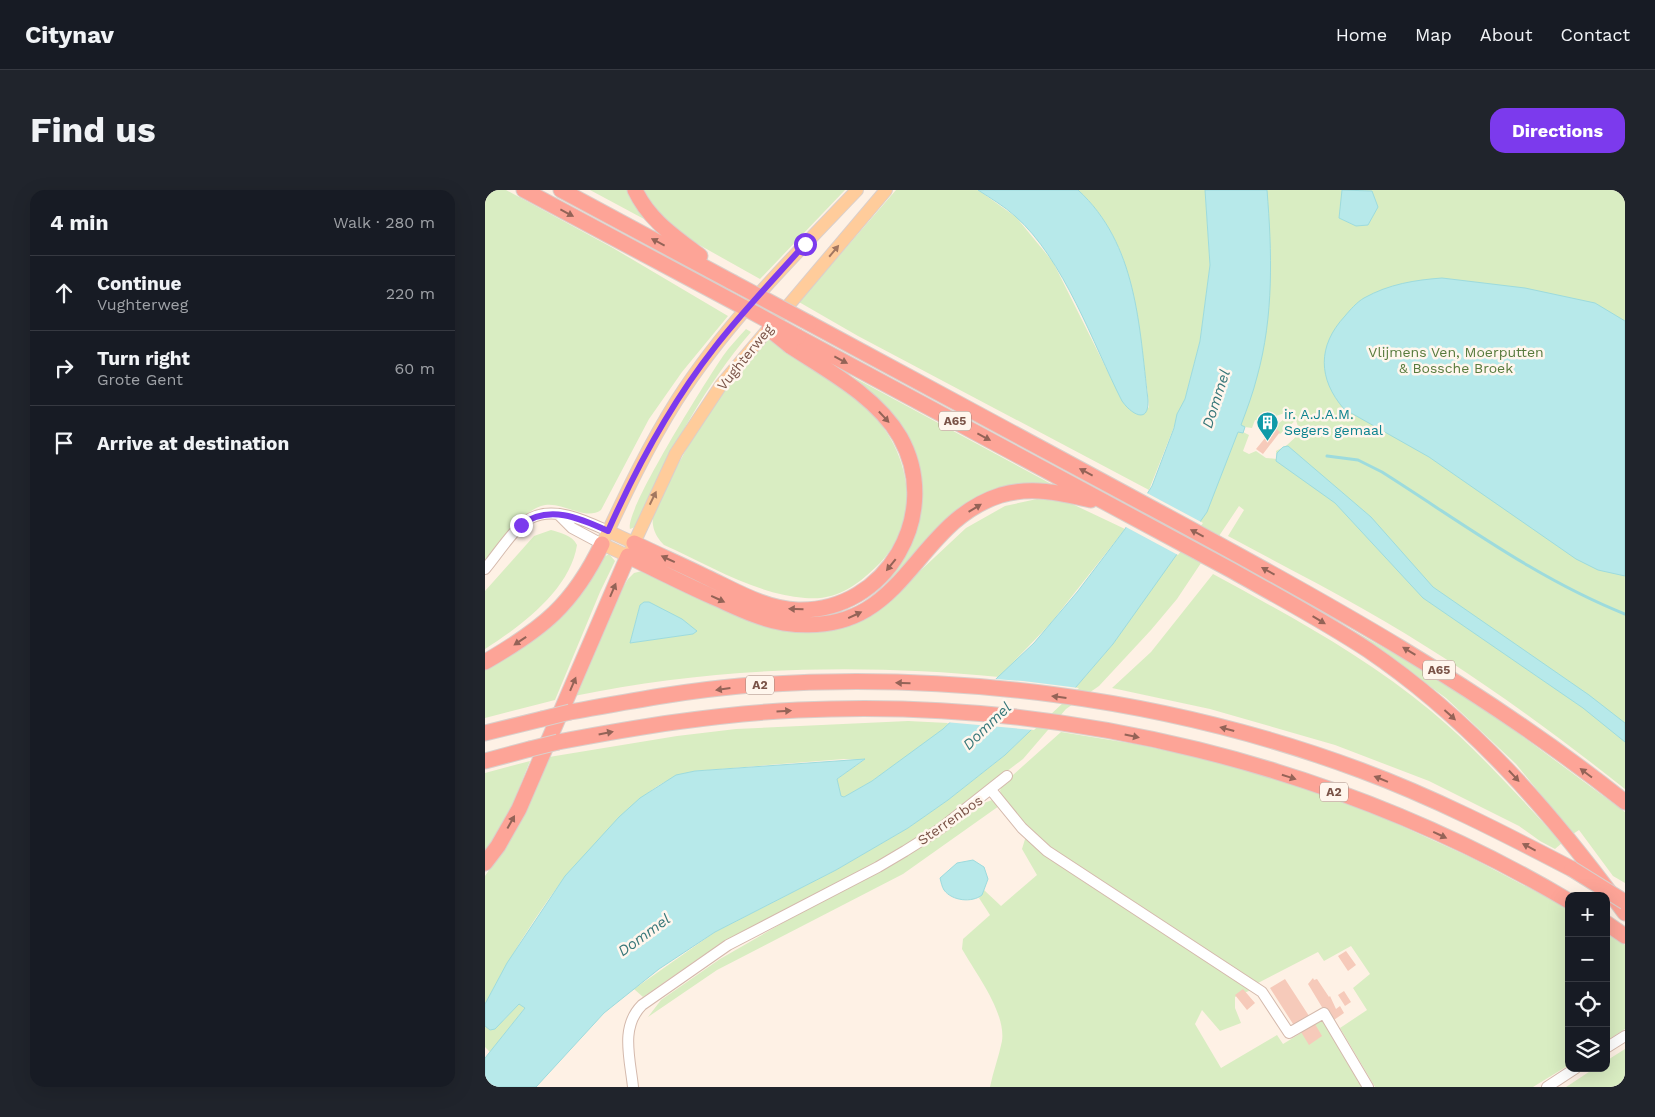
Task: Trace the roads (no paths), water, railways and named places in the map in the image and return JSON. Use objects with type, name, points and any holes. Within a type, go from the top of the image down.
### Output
[{"type":"highway","name":"A65","points":[[524,190],[745,308],[794,341],[855,389],[889,421],[907,451],[915,481],[915,514],[904,546],[893,564],[865,589],[844,601],[825,607],[792,609],[758,602],[631,550]]},
{"type":"highway","name":"A65","points":[[561,190],[1121,491],[1414,654],[1533,733],[1625,802]]},
{"type":"highway","name":"A65","points":[[635,190],[644,207],[658,224],[732,282]]},
{"type":"highway","name":"A65","points":[[794,341],[1112,506],[1231,570],[1363,647],[1444,710],[1480,741],[1532,795],[1597,875],[1625,914]]},
{"type":"highway","name":"A65","points":[[631,550],[753,615],[785,623],[832,623],[847,619],[879,602],[897,586],[937,539],[955,522],[987,500],[1016,492],[1042,491],[1112,506]]},
{"type":"highway","points":[[485,662],[552,617],[578,588],[605,538]]},
{"type":"highway","points":[[485,863],[498,846],[519,809],[631,550]]},
{"type":"highway","name":"A2","points":[[485,733],[570,712],[648,698],[739,686],[880,682],[952,685],[1107,704],[1191,719],[1359,770],[1421,795],[1491,827],[1572,870],[1625,902]]},
{"type":"highway","name":"A2","points":[[485,761],[558,742],[653,724],[741,714],[828,709],[927,709],[989,714],[1084,726],[1185,747],[1242,762],[1352,798],[1412,822],[1482,854],[1565,899]]},
{"type":"highway","points":[[1610,926],[1625,936]]},
{"type":"main road","name":"Vughterweg","points":[[605,538],[649,446],[704,362],[735,323],[857,190]]},
{"type":"main road","name":"Vughterweg","points":[[631,550],[676,454],[721,385],[886,190]]},
{"type":"main road","points":[[605,538],[631,550]]},
{"type":"street","points":[[485,569],[521,525],[530,518],[540,514],[579,518],[605,538]]},
{"type":"street","points":[[559,515],[572,528],[605,538]]},
{"type":"street","points":[[991,790],[1007,776]]},
{"type":"street","name":"Sterrenbos","points":[[633,1087],[629,1024],[633,1014],[642,1005],[729,945],[898,855],[940,829],[991,790],[1022,828],[1047,851],[1262,992],[1289,1033],[1324,1013],[1368,1087]]},
{"type":"street","points":[[1610,1045],[1625,1036]]},
{"type":"street","points":[[1547,1087],[1570,1072]]},
{"type":"water","points":[[978,190],[1078,190],[1098,211],[1113,235],[1124,260],[1132,287],[1142,343],[1148,400],[1146,413],[1139,415],[1134,413],[1122,401],[1076,303],[1048,255],[1032,234],[1011,212]]},
{"type":"water","name":"Dommel","points":[[1205,190],[1267,190],[1271,260],[1269,307],[1263,354],[1254,389],[1241,425],[1245,427],[1243,433],[1238,432],[1207,512],[1113,644],[1076,687],[1005,755],[948,800],[908,828],[836,870],[715,932],[659,969],[604,1013],[536,1087],[485,1087],[485,1058],[525,1008],[519,1004],[495,1029],[490,1030],[485,1026],[485,1004],[507,963],[565,876],[619,817],[640,798],[676,775],[695,771],[865,759],[837,779],[841,796],[844,797],[872,781],[943,729],[1034,643],[1078,591],[1125,529],[1152,486],[1174,428],[1177,414],[1185,399],[1200,341],[1210,265]]},
{"type":"water","points":[[1342,190],[1372,191],[1378,207],[1368,225],[1356,226],[1339,218]]},
{"type":"water","points":[[1442,278],[1525,288],[1595,303],[1625,321],[1625,576],[1598,570],[1576,559],[1429,457],[1344,409],[1335,398],[1329,386],[1324,362],[1329,339],[1349,311],[1361,300],[1383,289],[1412,282]]},
{"type":"water","points":[[1288,446],[1371,517],[1433,587],[1589,695],[1625,723],[1625,742],[1583,708],[1423,598],[1335,503],[1276,461],[1277,453],[1283,447]]},
{"type":"water","points":[[644,602],[649,602],[682,619],[697,631],[693,634],[630,643],[640,605]]},
{"type":"water","points":[[973,860],[984,867],[988,879],[982,895],[968,900],[952,897],[943,889],[940,878],[957,863]]},
{"type":"waterway","points":[[1327,456],[1358,460],[1382,472],[1530,567],[1593,600],[1625,614]]},
{"type":"place","name":"ir. A.J.A.M. Segers gemaal","points":[[1268,441]]},
{"type":"park label","name":"Vlijmens Ven, Moerputten & Bossche Broek","points":[[1456,360]]}]
